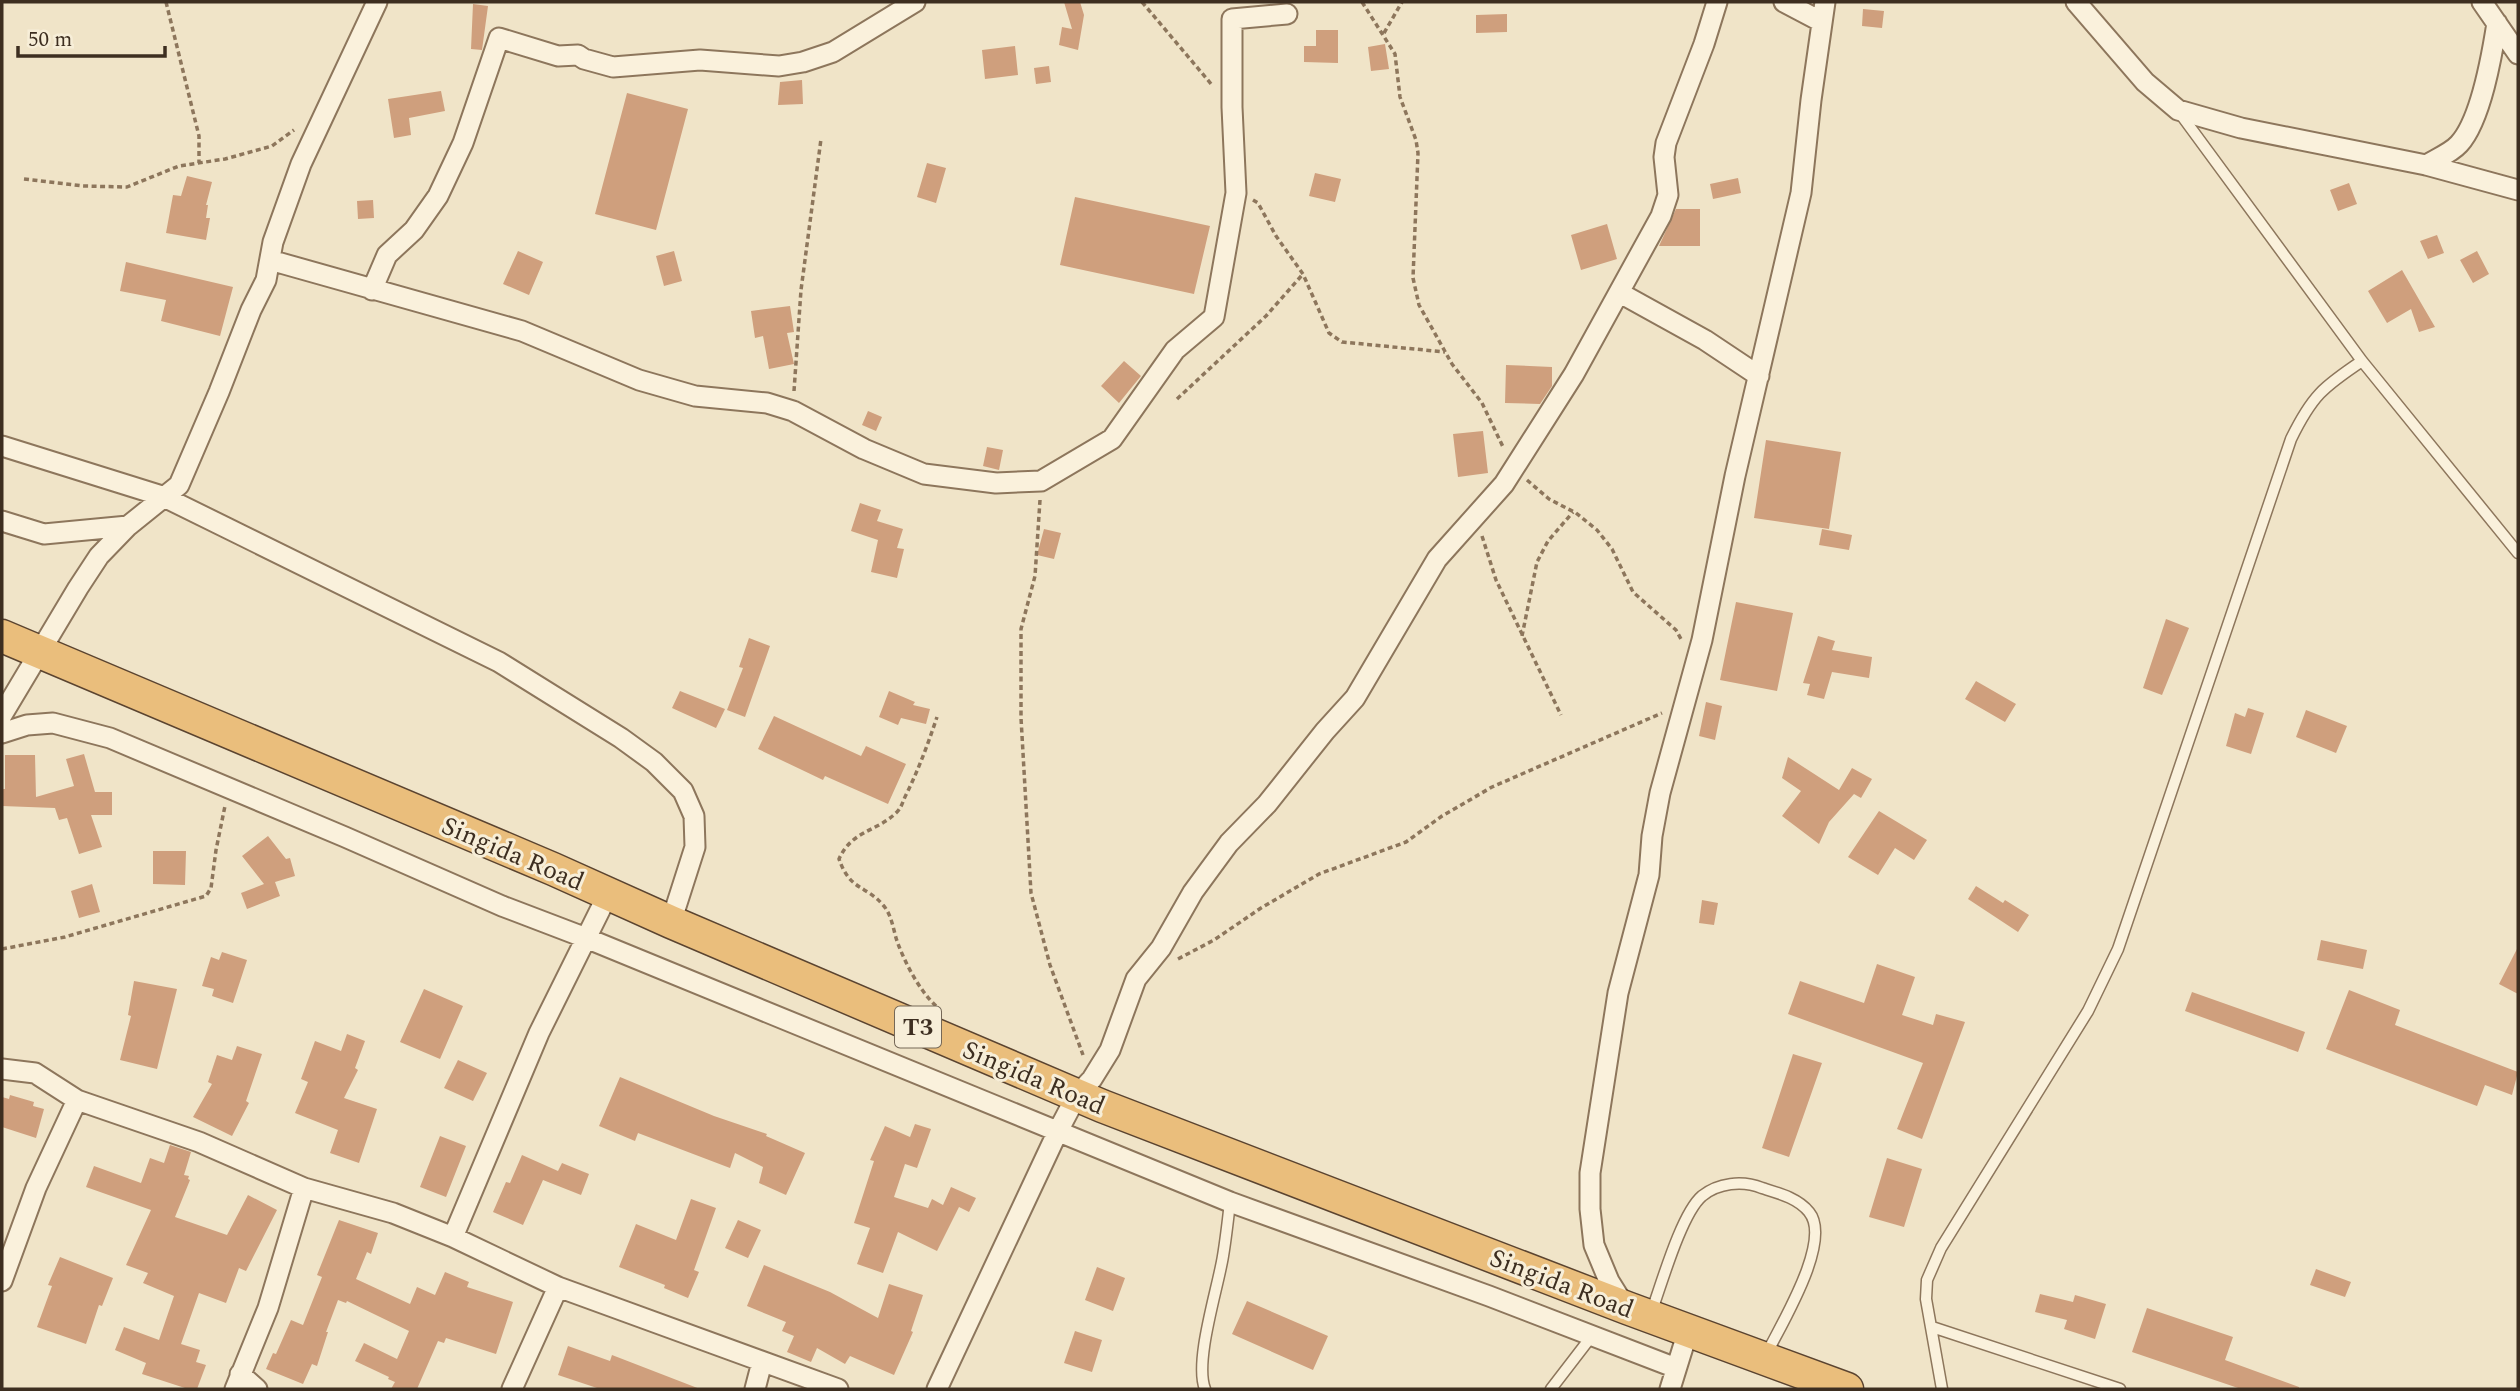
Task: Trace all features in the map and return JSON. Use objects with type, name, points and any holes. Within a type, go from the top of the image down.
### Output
[{"type":"highway","name":"Singida Road","points":[[2,636],[671,922],[1085,1087],[1638,1313],[1845,1389]]},
{"type":"street","points":[[2,715],[8,691],[41,652],[99,556],[128,526],[178,485],[266,280],[273,242],[301,164],[377,2]]},
{"type":"street","points":[[372,290],[387,255],[414,230],[438,196],[463,143],[499,37],[558,56],[578,55],[584,60],[613,67],[700,60],[779,66],[803,62],[833,52],[915,2]]},
{"type":"street","points":[[937,1389],[1058,1131],[1110,1050],[1136,979],[1161,948],[1193,892],[1229,844],[1267,804],[1355,698],[1437,559],[1504,484],[1574,374],[1620,293],[1661,215],[1668,195],[1664,157],[1666,143],[1717,2]]},
{"type":"street","points":[[1784,2],[1822,22]]},
{"type":"street","points":[[1638,1313],[1609,1281],[1594,1245],[1590,1173],[1618,993],[1649,875],[1651,836],[1692,675],[1801,193],[1825,2]]},
{"type":"street","points":[[2076,2],[2146,82],[2178,110],[2241,128],[2426,165],[2518,190]]},
{"type":"street","points":[[2482,2],[2518,54]]},
{"type":"street","points":[[270,260],[522,331],[639,380],[684,393],[767,403],[793,411],[864,449],[924,474],[996,483],[1041,481],[1112,439],[1175,350],[1214,317],[1236,193],[1232,107],[1233,19],[1287,14]]},
{"type":"street","points":[[2426,165],[2459,144],[2473,117],[2491,61],[2497,23]]},
{"type":"street","points":[[1620,293],[1706,340],[1759,376]]},
{"type":"street","points":[[2,446],[162,496],[499,662],[621,738],[654,762],[682,791],[694,816],[695,847],[671,922]]},
{"type":"street","points":[[2,521],[44,534],[128,526]]},
{"type":"street","points":[[2,733],[27,725],[53,723],[110,738],[502,906],[1230,1202],[1489,1296],[1676,1368]]},
{"type":"street","points":[[453,1237],[539,1033],[608,894]]},
{"type":"street","points":[[2,1069],[35,1073],[77,1100],[199,1142],[304,1188],[393,1213],[453,1237],[558,1287],[838,1389]]},
{"type":"street","points":[[2,1281],[36,1188],[77,1100]]},
{"type":"street","points":[[257,1389],[238,1382],[268,1308],[304,1188]]},
{"type":"street","points":[[512,1389],[558,1287]]},
{"type":"street","points":[[1670,1389],[1688,1331]]},
{"type":"street","points":[[755,1389],[762,1362]]},
{"type":"lane","points":[[2178,110],[2362,361],[2518,552]]},
{"type":"lane","points":[[1942,1389],[1926,1299],[1927,1280],[1941,1248],[2088,1010],[2118,949],[2291,439],[2313,398],[2333,380],[2362,361]]},
{"type":"lane","points":[[1638,1313],[1700,1197],[1724,1184],[1758,1186],[1792,1199],[1810,1213],[1816,1233],[1814,1249],[1805,1274],[1764,1359]]},
{"type":"lane","points":[[1205,1389],[1202,1381],[1204,1351],[1223,1255],[1230,1202]]},
{"type":"lane","points":[[1932,1327],[2120,1389]]},
{"type":"lane","points":[[1551,1389],[1591,1337]]},
{"type":"path","points":[[166,2],[199,136],[199,163]]},
{"type":"path","points":[[1142,2],[1194,66],[1232,107]]},
{"type":"path","points":[[1362,2],[1395,54],[1400,97],[1416,140],[1418,153],[1413,278],[1426,318],[1445,352],[1482,403],[1514,468],[1549,499],[1573,512],[1597,530],[1612,549],[1633,592],[1676,630],[1684,644],[1692,675]]},
{"type":"path","points":[[1384,33],[1402,2]]},
{"type":"path","points":[[24,179],[94,187],[127,187],[168,170],[272,146],[294,130]]},
{"type":"path","points":[[793,411],[802,290],[821,139]]},
{"type":"path","points":[[1236,193],[1258,203],[1276,236],[1303,274],[1329,333],[1335,339],[1361,345],[1445,352]]},
{"type":"path","points":[[1177,399],[1266,316],[1303,274]]},
{"type":"path","points":[[1041,481],[1035,576],[1021,629],[1021,718],[1031,893],[1085,1087]]},
{"type":"path","points":[[1521,637],[1533,588],[1536,562],[1548,541],[1573,512]]},
{"type":"path","points":[[1476,517],[1496,580],[1560,715]]},
{"type":"path","points":[[1176,960],[1214,940],[1319,874],[1406,842],[1442,816],[1492,788],[1628,727],[1684,706]]},
{"type":"path","points":[[937,717],[923,761],[900,809],[889,819],[854,837],[839,859],[852,882],[883,905],[891,918],[906,963],[929,1000],[939,1009]]},
{"type":"path","points":[[2,948],[65,937],[206,896],[211,888],[229,787]]},
{"type":"building","points":[[1064,2],[1080,2],[1084,15],[1078,50],[1059,45],[1062,27],[1072,29]]},
{"type":"building","points":[[473,4],[488,6],[482,50],[471,49]]},
{"type":"building","points":[[1863,9],[1884,11],[1882,28],[1862,26]]},
{"type":"building","points":[[1507,14],[1507,32],[1476,33],[1476,15]]},
{"type":"building","points":[[1316,30],[1338,30],[1338,63],[1304,62],[1304,46],[1316,46]]},
{"type":"building","points":[[1385,44],[1389,69],[1371,71],[1368,47]]},
{"type":"building","points":[[1015,46],[1018,75],[985,79],[982,50]]},
{"type":"building","points":[[1049,66],[1051,82],[1036,84],[1034,68]]},
{"type":"building","points":[[802,80],[803,104],[778,105],[780,82]]},
{"type":"building","points":[[441,91],[445,111],[409,118],[411,135],[394,138],[388,99]]},
{"type":"building","points":[[627,93],[688,109],[656,230],[595,214]]},
{"type":"building","points":[[927,163],[946,168],[936,203],[917,197]]},
{"type":"building","points":[[1315,173],[1341,179],[1335,202],[1309,196]]},
{"type":"building","points":[[187,176],[212,182],[206,205],[206,218],[210,218],[206,240],[166,233],[173,195],[181,196]]},
{"type":"building","points":[[1738,178],[1741,193],[1713,199],[1710,184]]},
{"type":"building","points":[[2349,183],[2357,204],[2338,211],[2330,190]]},
{"type":"building","points":[[1075,197],[1210,226],[1194,294],[1060,265]]},
{"type":"building","points":[[373,200],[374,218],[358,219],[357,201]]},
{"type":"building","points":[[1676,209],[1700,209],[1700,246],[1659,246]]},
{"type":"building","points":[[1607,224],[1617,259],[1581,270],[1571,235]]},
{"type":"building","points":[[2437,235],[2444,253],[2428,259],[2420,241]]},
{"type":"building","points":[[518,251],[543,262],[529,295],[503,284]]},
{"type":"building","points":[[674,251],[682,281],[664,286],[656,256]]},
{"type":"building","points":[[2477,251],[2489,274],[2473,283],[2460,260]]},
{"type":"building","points":[[126,262],[233,287],[220,336],[161,321],[166,300],[120,291]]},
{"type":"building","points":[[2402,270],[2435,327],[2419,332],[2411,309],[2387,323],[2368,291]]},
{"type":"building","points":[[790,306],[794,332],[787,333],[794,364],[769,369],[763,336],[755,338],[751,311]]},
{"type":"building","points":[[1124,361],[1141,376],[1119,403],[1101,386]]},
{"type":"building","points":[[1506,365],[1552,367],[1552,386],[1540,404],[1505,403]]},
{"type":"building","points":[[868,411],[882,417],[876,431],[862,425]]},
{"type":"building","points":[[1483,431],[1488,473],[1458,477],[1453,434]]},
{"type":"building","points":[[1766,440],[1841,452],[1829,529],[1754,518]]},
{"type":"building","points":[[987,447],[1003,450],[999,470],[983,466]]},
{"type":"building","points":[[860,503],[881,510],[877,521],[903,529],[897,548],[904,549],[897,578],[871,572],[878,540],[851,531]]},
{"type":"building","points":[[1044,529],[1061,533],[1054,559],[1037,555]]},
{"type":"building","points":[[1822,529],[1852,535],[1849,550],[1819,545]]},
{"type":"building","points":[[1736,602],[1793,613],[1777,691],[1720,680]]},
{"type":"building","points":[[2166,619],[2189,628],[2162,695],[2143,688]]},
{"type":"building","points":[[1818,636],[1835,641],[1832,650],[1872,657],[1869,678],[1832,672],[1824,699],[1807,695],[1810,684],[1803,683]]},
{"type":"building","points":[[749,638],[770,646],[745,717],[727,710],[743,668],[739,667]]},
{"type":"building","points":[[1976,681],[2016,704],[2005,722],[1965,699]]},
{"type":"building","points":[[680,691],[725,709],[716,728],[672,708]]},
{"type":"building","points":[[889,691],[915,702],[913,705],[930,709],[926,724],[901,718],[898,725],[879,717]]},
{"type":"building","points":[[1706,702],[1722,706],[1715,740],[1699,736]]},
{"type":"building","points":[[2248,708],[2264,713],[2251,754],[2226,746],[2235,713],[2245,717]]},
{"type":"building","points":[[2306,710],[2347,726],[2336,753],[2296,737]]},
{"type":"building","points":[[774,716],[861,756],[866,746],[906,764],[888,804],[825,776],[823,780],[758,749]]},
{"type":"building","points":[[84,754],[95,792],[112,792],[112,815],[91,815],[102,847],[79,854],[67,818],[59,820],[55,808],[2,806],[2,789],[5,789],[5,755],[35,755],[36,797],[74,786],[66,759]]},
{"type":"building","points":[[1788,757],[1839,790],[1852,768],[1872,779],[1861,798],[1854,794],[1829,822],[1819,844],[1782,816],[1801,791],[1782,778]]},
{"type":"building","points":[[1879,811],[1927,840],[1914,860],[1895,848],[1878,875],[1848,857]]},
{"type":"building","points":[[268,836],[286,859],[290,858],[295,876],[275,882],[280,896],[247,909],[241,893],[264,884],[242,856]]},
{"type":"building","points":[[153,851],[186,851],[185,885],[153,884]]},
{"type":"building","points":[[92,884],[100,912],[79,918],[71,891]]},
{"type":"building","points":[[1976,886],[2029,915],[2018,932],[1968,899]]},
{"type":"building","points":[[1702,900],[1718,903],[1714,925],[1699,923]]},
{"type":"building","points":[[2321,940],[2367,950],[2363,969],[2317,960]]},
{"type":"building","points":[[2518,947],[2518,994],[2499,984]]},
{"type":"building","points":[[222,952],[247,960],[233,1003],[212,996],[214,989],[202,986],[211,957],[219,960]]},
{"type":"building","points":[[1877,964],[1915,977],[1902,1015],[1933,1025],[1936,1014],[1965,1022],[1922,1139],[1897,1129],[1923,1063],[1788,1014],[1800,981],[1864,1003]]},
{"type":"building","points":[[134,981],[177,989],[157,1069],[120,1060],[131,1016],[128,1015]]},
{"type":"building","points":[[424,989],[463,1006],[440,1059],[400,1042]]},
{"type":"building","points":[[2349,990],[2400,1010],[2395,1025],[2518,1072],[2512,1095],[2485,1085],[2477,1106],[2326,1049]]},
{"type":"building","points":[[2192,992],[2305,1032],[2298,1052],[2185,1011]]},
{"type":"building","points":[[347,1034],[365,1041],[355,1068],[358,1070],[344,1098],[377,1109],[359,1163],[330,1153],[338,1130],[295,1113],[308,1082],[301,1079],[315,1041],[341,1051]]},
{"type":"building","points":[[237,1046],[262,1054],[246,1101],[249,1103],[232,1136],[193,1117],[212,1084],[208,1082],[217,1055],[232,1060]]},
{"type":"building","points":[[1793,1054],[1822,1063],[1789,1157],[1762,1148]]},
{"type":"building","points":[[458,1060],[487,1073],[473,1101],[444,1088]]},
{"type":"building","points":[[620,1077],[714,1116],[767,1134],[766,1136],[805,1153],[786,1195],[759,1183],[763,1167],[735,1153],[730,1168],[638,1133],[635,1141],[599,1126]]},
{"type":"building","points":[[10,1095],[34,1102],[33,1106],[44,1109],[36,1138],[2,1127],[2,1097],[9,1099]]},
{"type":"building","points":[[915,1124],[931,1129],[917,1168],[905,1164],[894,1197],[928,1208],[932,1199],[943,1205],[951,1187],[976,1198],[969,1212],[959,1207],[937,1251],[898,1232],[883,1273],[857,1264],[870,1228],[854,1223],[874,1161],[870,1160],[885,1126],[910,1137]]},
{"type":"building","points":[[440,1136],[466,1146],[446,1197],[420,1187]]},
{"type":"building","points":[[170,1145],[191,1152],[184,1175],[189,1176],[190,1180],[175,1217],[227,1235],[248,1195],[277,1210],[246,1271],[239,1268],[226,1303],[199,1293],[181,1344],[200,1350],[196,1362],[206,1365],[197,1389],[188,1389],[142,1374],[146,1363],[115,1350],[124,1327],[159,1340],[174,1296],[143,1283],[148,1273],[126,1265],[151,1210],[86,1187],[94,1166],[141,1183],[150,1158],[164,1163]]},
{"type":"building","points":[[522,1155],[558,1171],[562,1163],[589,1174],[581,1195],[543,1180],[523,1225],[493,1212]]},
{"type":"building","points":[[1887,1158],[1922,1169],[1904,1227],[1869,1217]]},
{"type":"building","points":[[691,1199],[716,1208],[694,1270],[699,1272],[688,1298],[664,1288],[665,1285],[619,1267],[636,1224],[676,1240]]},
{"type":"building","points":[[339,1220],[378,1233],[371,1254],[367,1252],[356,1279],[410,1304],[417,1287],[435,1295],[445,1272],[469,1282],[467,1287],[513,1302],[496,1354],[446,1338],[444,1343],[438,1341],[417,1389],[391,1389],[395,1382],[388,1379],[389,1377],[355,1361],[364,1343],[397,1359],[409,1331],[347,1301],[338,1300],[317,1366],[312,1364],[303,1384],[266,1369],[291,1320],[303,1325],[322,1277],[317,1275]]},
{"type":"building","points":[[738,1220],[761,1230],[748,1258],[725,1248]]},
{"type":"building","points":[[60,1257],[113,1278],[102,1306],[99,1305],[86,1344],[37,1327],[52,1286],[48,1285]]},
{"type":"building","points":[[764,1265],[830,1292],[878,1318],[889,1284],[923,1295],[911,1331],[913,1332],[894,1375],[850,1356],[845,1364],[817,1348],[811,1362],[787,1352],[794,1336],[782,1331],[786,1322],[747,1306]]},
{"type":"building","points":[[1097,1267],[1125,1278],[1113,1311],[1085,1300]]},
{"type":"building","points":[[2316,1269],[2351,1282],[2345,1297],[2310,1285]]},
{"type":"building","points":[[2040,1294],[2073,1302],[2075,1295],[2106,1304],[2095,1339],[2064,1329],[2067,1320],[2035,1312]]},
{"type":"building","points":[[1247,1301],[1328,1336],[1313,1370],[1232,1334]]},
{"type":"building","points":[[2147,1308],[2233,1337],[2225,1360],[2299,1389],[2241,1389],[2132,1352]]},
{"type":"building","points":[[1075,1331],[1102,1340],[1092,1372],[1064,1363]]},
{"type":"building","points":[[568,1346],[610,1361],[612,1355],[700,1389],[600,1389],[558,1375]]}]
